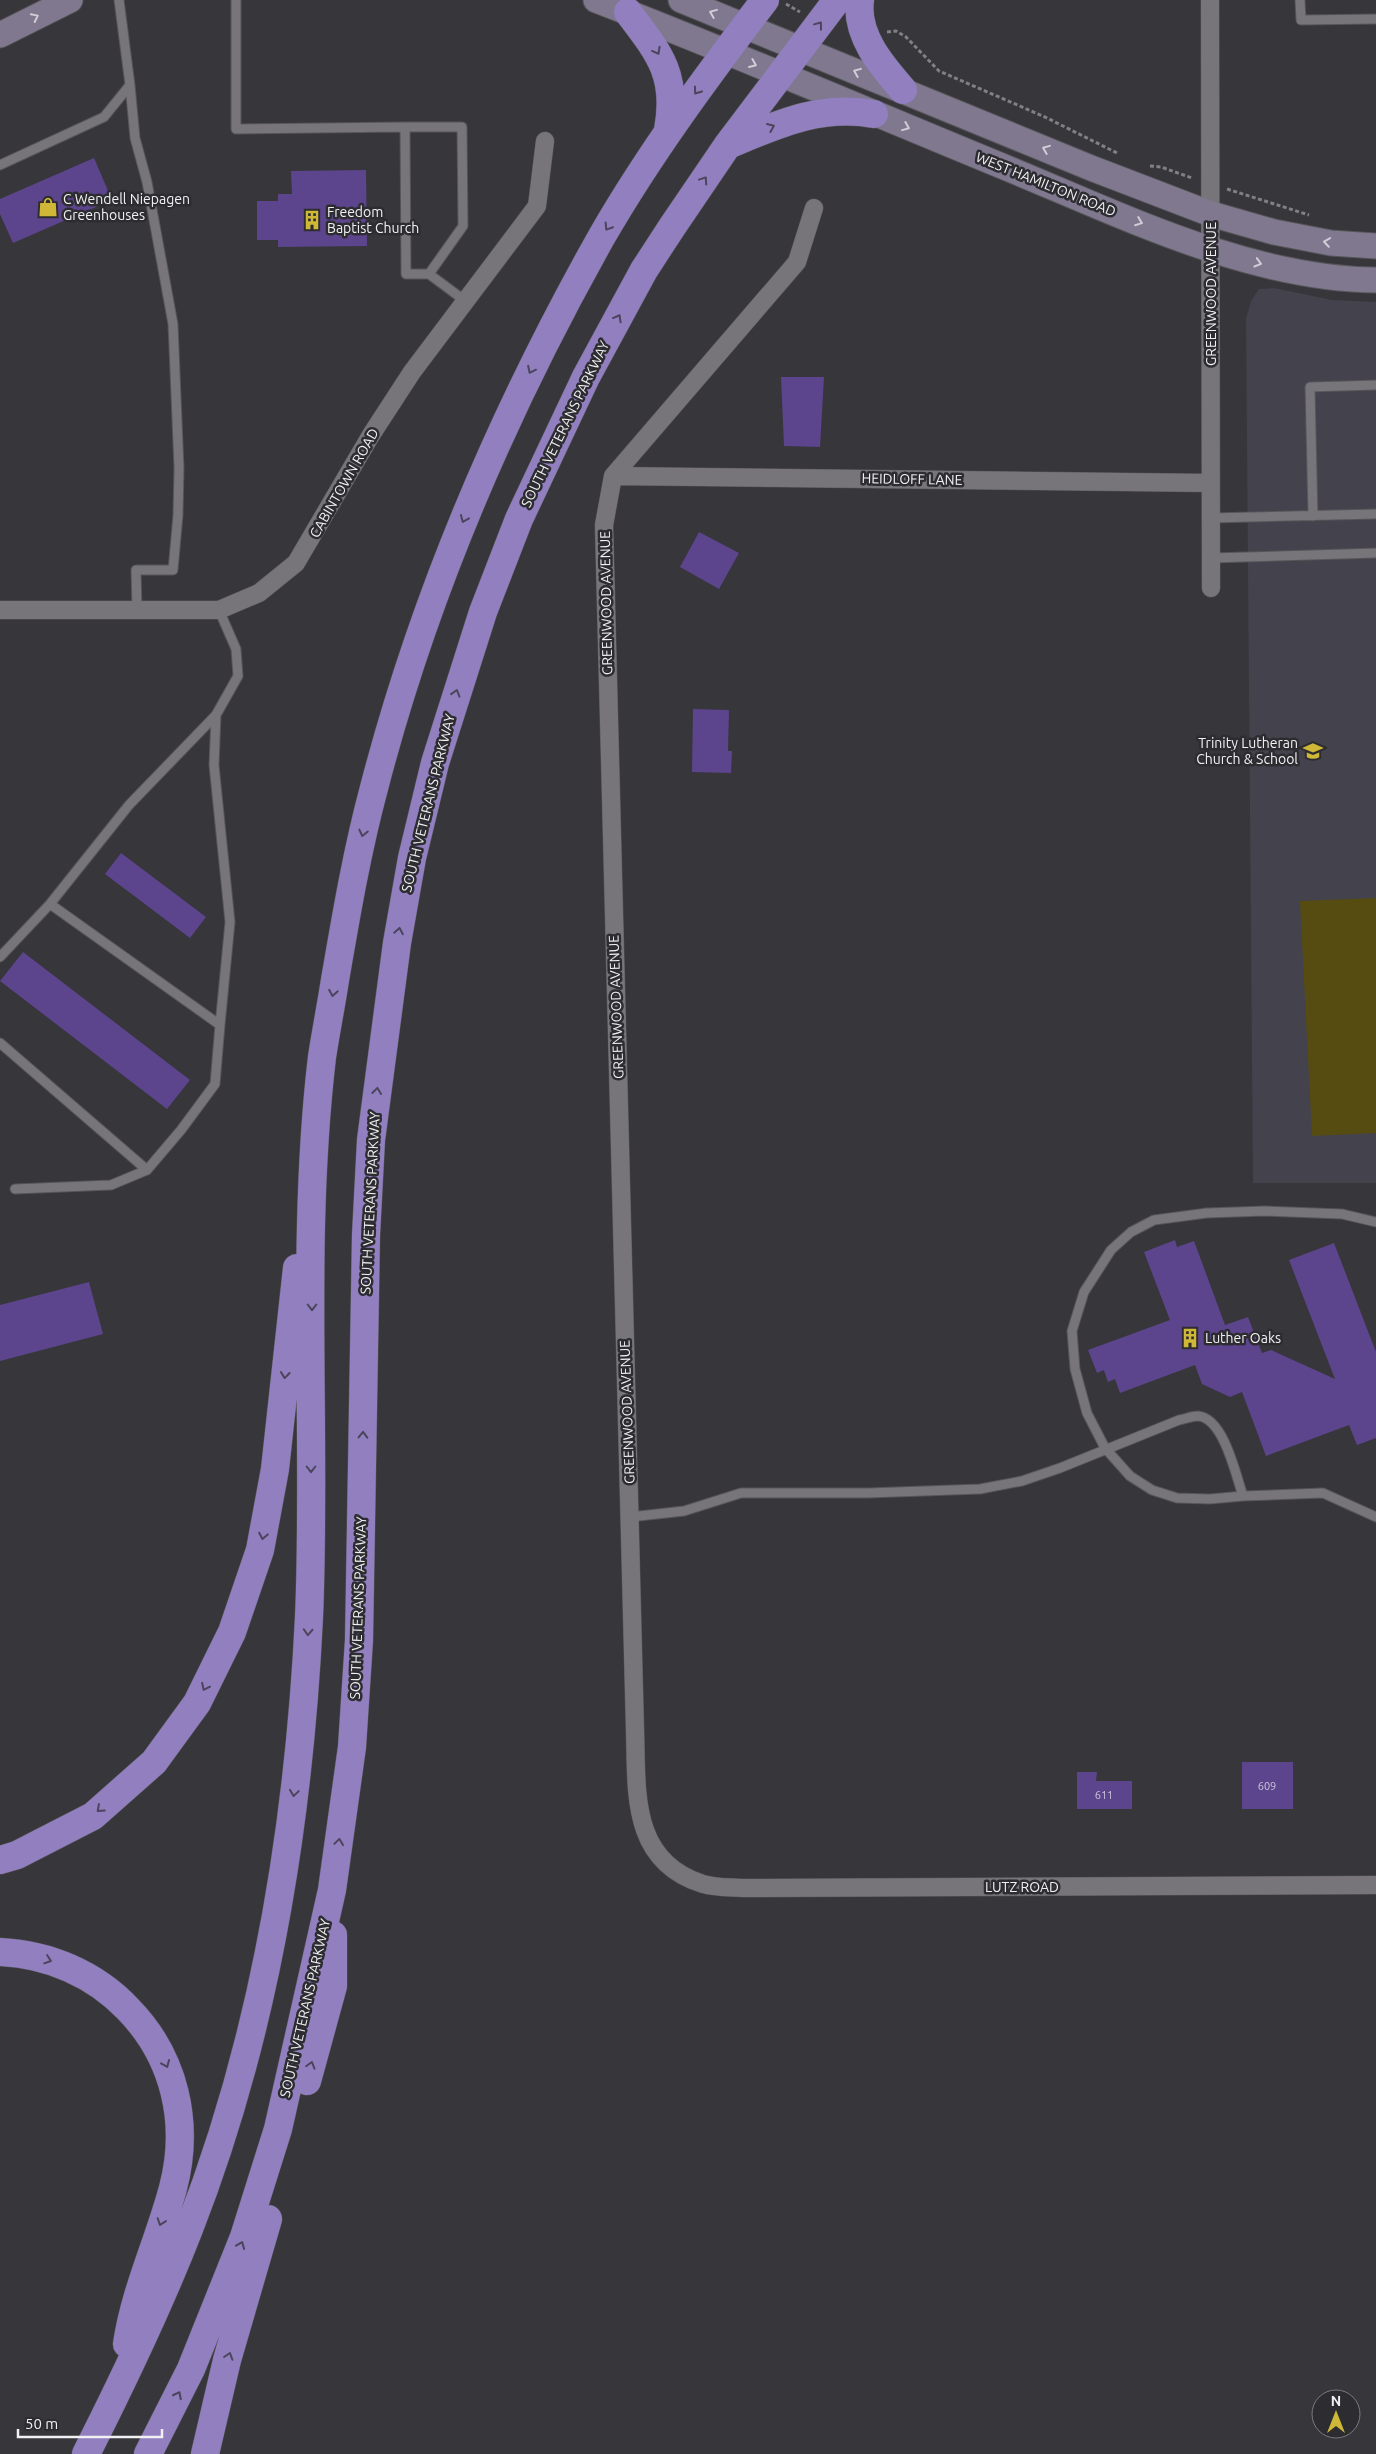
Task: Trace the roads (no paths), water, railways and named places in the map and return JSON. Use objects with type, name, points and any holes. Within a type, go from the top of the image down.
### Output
[{"type":"highway","points":[[0,1860],[17,1855],[93,1816],[154,1762],[197,1703],[232,1632],[260,1550],[276,1470],[294,1296],[315,1135],[323,1052],[345,920],[364,828],[404,684],[442,574],[503,426],[542,348],[603,235],[667,135],[765,0]]},
{"type":"highway","name":"SOUTH VETERANS PARKWAY","points":[[148,2454],[191,2369],[244,2238],[278,2129],[332,1890],[352,1746],[359,1640],[366,1234],[371,1140],[397,943],[412,858],[435,763],[458,685],[483,612],[519,519],[586,377],[640,278],[726,146],[837,0]]},
{"type":"highway","points":[[860,0],[861,22],[867,39],[880,64],[903,90]]},
{"type":"highway","points":[[628,12],[657,50],[671,85],[671,113],[667,135]]},
{"type":"highway","points":[[726,146],[792,118],[820,112],[854,110],[874,114]]},
{"type":"highway","points":[[86,2454],[120,2387],[189,2230],[215,2156],[236,2084],[259,1993],[286,1856],[297,1772],[309,1612],[315,1135]]},
{"type":"highway","points":[[204,2454],[228,2360],[333,1986],[332,1890]]},
{"type":"highway","points":[[0,1952],[23,1953],[48,1960],[87,1977],[116,1997],[146,2028],[163,2057],[173,2080],[180,2115],[173,2187],[131,2316],[120,2387]]},
{"type":"main road","points":[[0,35],[70,0]]},
{"type":"main road","name":"WEST HAMILTON ROAD","points":[[596,0],[1211,250],[1272,267],[1319,275],[1376,280]]},
{"type":"main road","points":[[681,0],[1211,214],[1274,232],[1330,243],[1376,246]]},
{"type":"street","name":"GREENWOOD AVENUE","points":[[1210,0],[1211,588]]},
{"type":"street","name":"CABINTOWN ROAD","points":[[0,610],[219,610],[259,594],[296,563],[376,427],[412,372],[536,206],[545,141]]},
{"type":"street","points":[[613,476],[797,262],[814,208]]},
{"type":"street","name":"GREENWOOD AVENUE","points":[[613,476],[604,525],[638,1801],[643,1828],[655,1852],[672,1868]]},
{"type":"street","name":"HEIDLOFF LANE","points":[[613,476],[1211,483]]},
{"type":"street","name":"LUTZ ROAD","points":[[672,1868],[703,1884],[745,1888],[1376,1885]]},
{"type":"lane","points":[[119,0],[135,138],[147,182],[173,324],[179,468],[178,515],[173,570],[136,570],[137,610]]},
{"type":"lane","points":[[236,0],[236,129],[462,127],[463,226],[429,274]]},
{"type":"lane","points":[[1300,0],[1301,20],[1376,19]]},
{"type":"lane","points":[[0,165],[104,117],[130,85]]},
{"type":"lane","points":[[405,127],[406,274],[429,274],[464,300]]},
{"type":"lane","points":[[1313,516],[1310,386],[1376,385]]},
{"type":"lane","points":[[1211,518],[1376,514]]},
{"type":"lane","points":[[1211,558],[1376,553]]},
{"type":"lane","points":[[0,957],[50,904],[129,805],[216,715],[238,676],[236,649],[219,610]]},
{"type":"lane","points":[[15,1189],[111,1186],[147,1170],[181,1130],[215,1084],[230,922],[214,765],[216,715]]},
{"type":"lane","points":[[50,904],[220,1025]]},
{"type":"lane","points":[[0,1043],[147,1170]]},
{"type":"lane","points":[[1376,1222],[1342,1214],[1265,1211],[1207,1213],[1154,1220],[1130,1232],[1111,1250],[1084,1292],[1072,1332],[1075,1369],[1085,1404],[1105,1448],[1130,1476],[1152,1490],[1177,1498],[1210,1500],[1243,1496],[1323,1493],[1376,1517]]},
{"type":"lane","points":[[630,1517],[684,1511],[741,1493],[868,1493],[980,1489],[1022,1481],[1060,1468],[1105,1448],[1179,1420],[1200,1416],[1215,1424],[1223,1438],[1243,1496]]},
{"type":"place","name":"C Wendell Niepagen Greenhouses","points":[[48,207]]},
{"type":"place","name":"Freedom Baptist Church","points":[[312,220]]},
{"type":"place","name":"Trinity Lutheran Church & School","points":[[1313,751]]},
{"type":"place","name":"Luther Oaks","points":[[1190,1338]]}]
